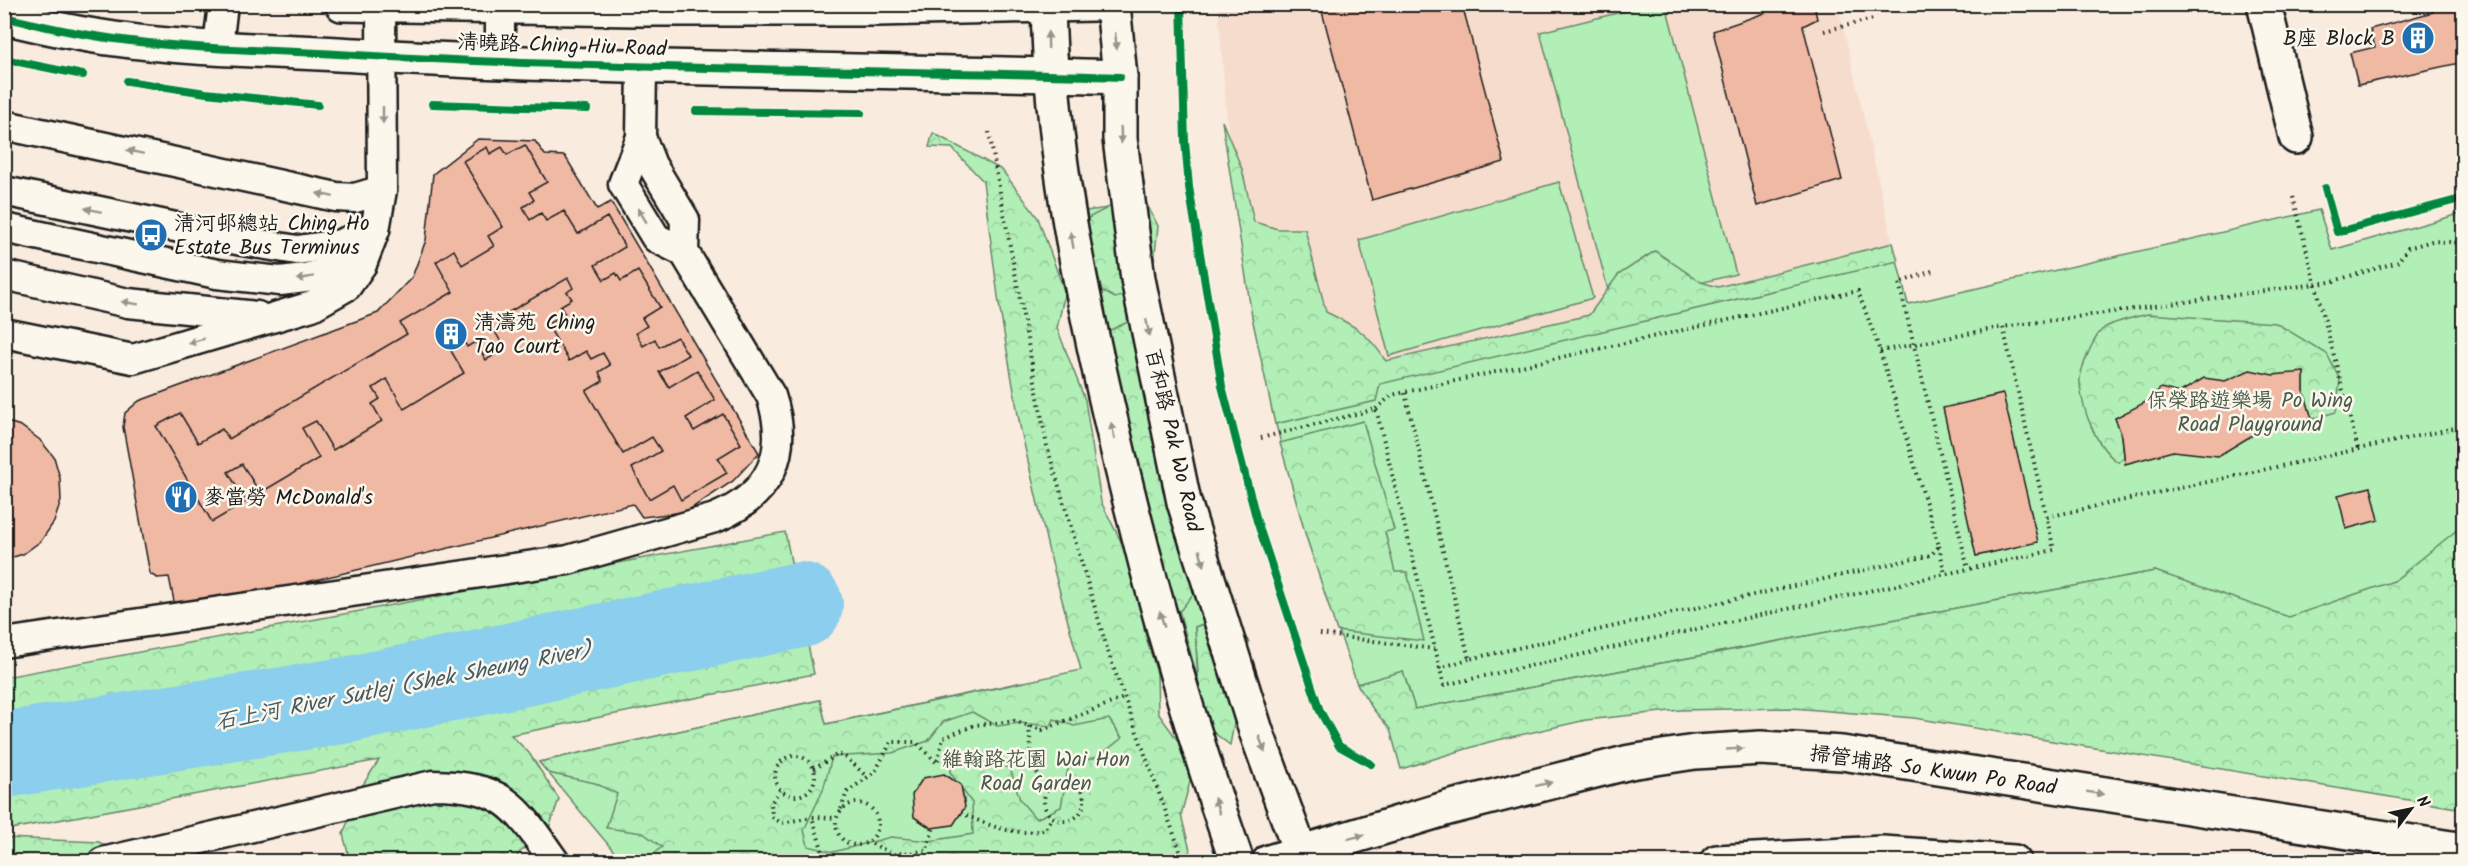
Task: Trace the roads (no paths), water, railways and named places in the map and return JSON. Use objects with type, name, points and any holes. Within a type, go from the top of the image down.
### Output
[{"type":"main road","name":"清曉路 Ching Hiu Road","points":[[342,4],[500,7],[1094,4]]},
{"type":"main road","name":"百和路 Pak Wo Road","points":[[1113,4],[1120,77],[1120,139],[1138,279],[1184,502],[1256,731],[1302,856]]},
{"type":"main road","points":[[2264,4],[2296,137]]},
{"type":"main road","points":[[1048,5],[1049,74],[1063,193],[1081,293],[1131,512],[1202,763],[1237,861]]},
{"type":"main road","name":"清曉路 Ching Hiu Road","points":[[4,17],[64,31],[118,40],[383,56],[500,62],[1120,77]]},
{"type":"main road","name":"掃管埔路 So Kwun Po Road","points":[[1269,861],[1302,856],[1448,808],[1630,762],[1695,752],[1761,748],[1842,753],[2463,850]]},
{"type":"main road","points":[[1717,861],[1882,853],[2014,861]]},
{"type":"lane","points":[[218,46],[223,4]]},
{"type":"lane","points":[[4,333],[133,359],[312,306],[346,286],[362,264],[375,230],[382,190],[381,6]]},
{"type":"lane","points":[[500,7],[500,62]]},
{"type":"lane","points":[[4,643],[114,629],[568,560],[715,518],[735,510],[753,497],[767,480],[775,460],[780,439],[778,417],[771,396],[684,252],[685,220],[652,165],[641,138],[642,66]]},
{"type":"lane","points":[[4,125],[336,197],[355,198],[382,190]]},
{"type":"lane","points":[[4,191],[242,241],[297,250],[340,244],[375,230]]},
{"type":"lane","points":[[4,228],[217,274],[280,281],[305,278],[362,264]]},
{"type":"lane","points":[[4,275],[128,303],[236,315],[269,316],[312,306]]},
{"type":"lane","points":[[103,861],[433,785],[468,786],[500,795],[532,829],[555,861]]},
{"type":"waterway","name":"石上河 River Sutlej (Shek Sheung River)","points":[[4,755],[347,700],[800,605]]},
{"type":"place","name":"B座 Block B","points":[[2418,38]]},
{"type":"place","name":"清河邨總站 Ching Ho Estate Bus Terminus","points":[[151,235]]},
{"type":"place","name":"清濤苑 Ching Tao Court","points":[[451,334]]},
{"type":"place","name":"麥當勞 McDonald's","points":[[181,497]]},
{"type":"park label","name":"保榮路遊樂場 Po Wing Road Playground","points":[[2250,412]]},
{"type":"park label","name":"維翰路花園 Wai Hon Road Garden","points":[[1036,771]]}]
